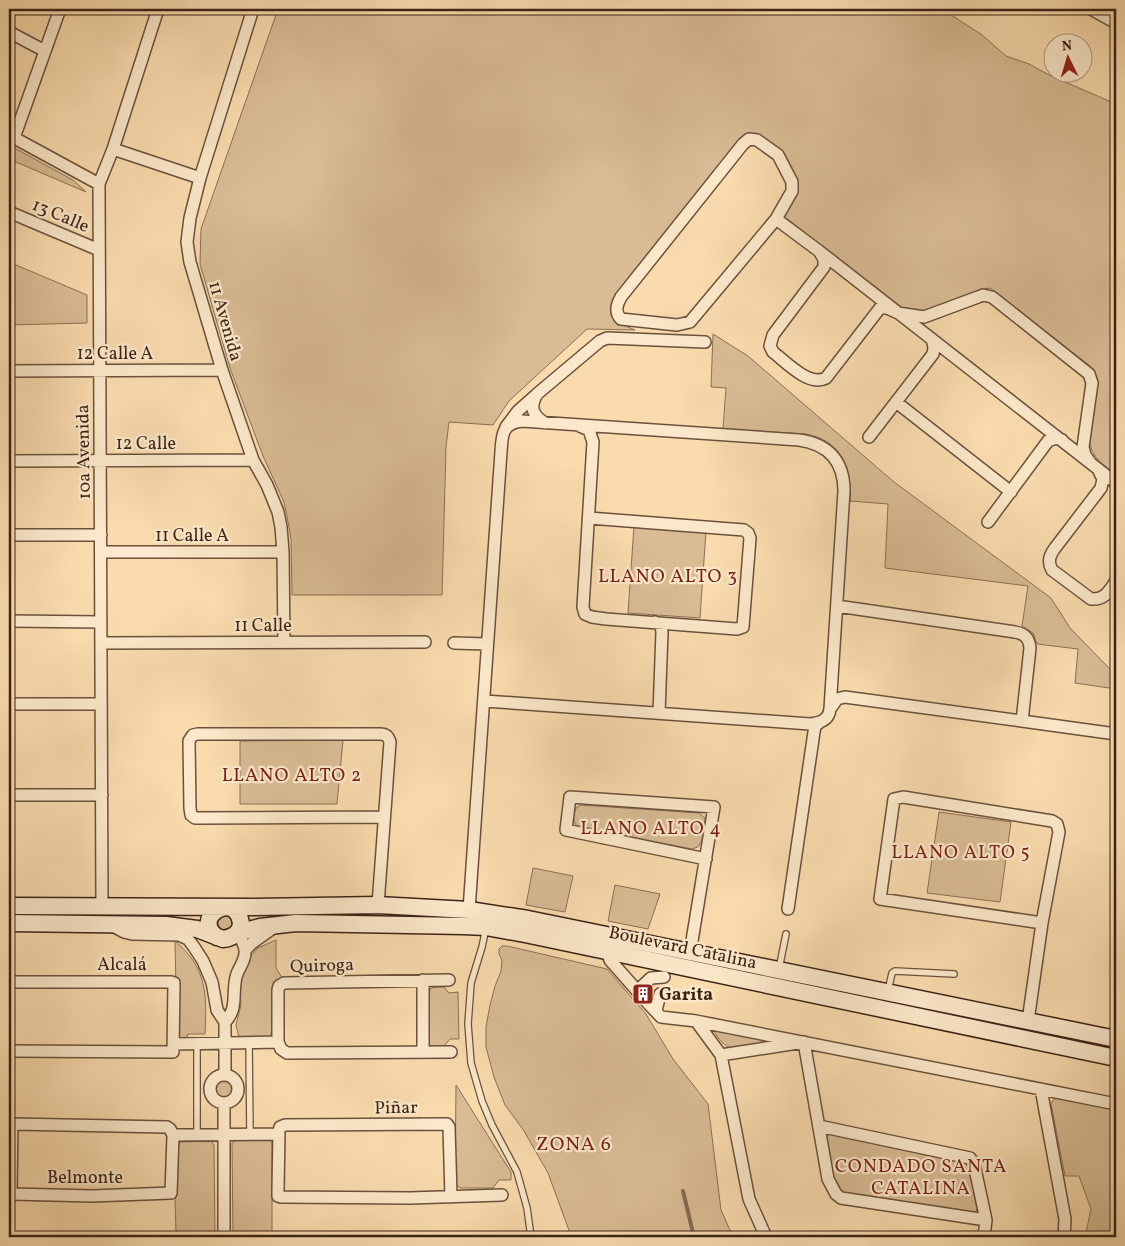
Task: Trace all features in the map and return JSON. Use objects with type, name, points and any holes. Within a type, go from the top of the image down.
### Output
[{"type":"street","points":[[60,9],[12,137],[98,184]]},
{"type":"street","name":"10a Avenida","points":[[102,906],[98,184],[112,150],[158,9]]},
{"type":"street","name":"11 Avenida","points":[[254,9],[200,178],[187,237],[188,251],[222,370],[253,460],[267,485],[278,512],[283,552],[284,642]]},
{"type":"street","points":[[1091,9],[1116,23]]},
{"type":"street","points":[[9,32],[45,51]]},
{"type":"street","points":[[749,139],[757,140],[778,155],[792,182],[792,191],[776,218],[689,323],[677,325],[626,320],[618,316],[617,306],[621,296],[749,139]]},
{"type":"street","points":[[112,150],[200,178]]},
{"type":"street","name":"13 Calle","points":[[9,212],[99,250]]},
{"type":"street","points":[[776,218],[1116,483]]},
{"type":"street","points":[[819,251],[824,259],[824,266],[773,334],[770,346],[773,352],[809,379],[820,381],[826,378],[877,310],[887,308],[898,313],[924,317],[978,297],[987,296],[996,299],[1089,374],[1092,383],[1083,446],[1084,455],[1103,479],[1101,488],[1055,548],[1050,556],[1049,563],[1052,570],[1091,599],[1099,599],[1105,596],[1116,581]]},
{"type":"street","points":[[387,924],[403,917],[452,917],[469,910],[502,437],[506,428],[518,411],[604,338],[617,337],[704,342]]},
{"type":"street","points":[[869,437],[933,354],[932,339]]},
{"type":"street","name":"12 Calle A","points":[[9,371],[222,370]]},
{"type":"street","points":[[537,394],[533,402],[533,412],[536,418],[545,423]]},
{"type":"street","points":[[896,402],[1011,492]]},
{"type":"street","points":[[506,428],[508,425],[516,422],[545,423],[800,440],[812,442],[823,447],[837,462],[844,480],[830,709],[828,716],[816,726],[814,732],[788,909]]},
{"type":"street","points":[[577,425],[587,428],[593,437],[583,607],[585,614],[597,618],[737,629],[743,627],[750,538],[748,532],[744,530],[589,518]]},
{"type":"street","points":[[988,522],[1048,441],[1056,438],[1062,440]]},
{"type":"street","name":"12 Calle","points":[[9,461],[253,460]]},
{"type":"street","points":[[9,535],[101,536]]},
{"type":"street","name":"11 Calle A","points":[[101,552],[283,552]]},
{"type":"street","points":[[837,606],[1015,632],[1024,635],[1030,642],[1030,648],[1022,721]]},
{"type":"street","points":[[9,621],[101,622]]},
{"type":"street","points":[[655,622],[661,626],[662,632],[659,713]]},
{"type":"street","name":"11 Calle","points":[[101,643],[425,642]]},
{"type":"street","points":[[454,642],[487,644]]},
{"type":"street","points":[[830,709],[837,699],[845,697],[1116,734]]},
{"type":"street","points":[[484,701],[810,724],[820,722]]},
{"type":"street","points":[[9,704],[101,704]]},
{"type":"street","points":[[378,905],[390,742],[388,737],[384,734],[198,734],[193,735],[189,741],[190,808],[191,815],[195,818],[384,817]]},
{"type":"street","points":[[9,795],[102,795]]},
{"type":"street","points":[[690,952],[706,859],[714,807],[570,797],[566,830],[706,859]]},
{"type":"street","points":[[1028,1021],[1042,922],[1059,832],[1058,824],[903,797],[894,799],[880,899],[1042,922]]},
{"type":"street","name":"Boulevard Catalina","points":[[102,906],[250,907],[378,905],[469,910],[528,919],[1028,1021],[1115,1035]]},
{"type":"street","points":[[9,906],[102,906]]},
{"type":"street","points":[[9,922],[111,925],[166,924],[211,930],[228,938],[237,934],[241,924],[238,914],[224,907],[214,911],[211,930],[203,948],[204,960],[213,986],[217,1010],[224,1022],[225,1075]]},
{"type":"street","points":[[246,950],[261,935],[279,924]]},
{"type":"street","name":"Boulevard Catalina","points":[[237,934],[279,924],[387,924],[486,927],[607,951],[665,970],[1116,1058]]},
{"type":"street","points":[[111,925],[132,934],[179,935],[188,939],[204,960]]},
{"type":"street","points":[[224,1022],[230,1017],[234,1008],[236,974],[245,958],[246,950],[244,944],[237,934]]},
{"type":"street","points":[[607,951],[610,960],[661,1017],[696,1021],[1116,1104]]},
{"type":"street","points":[[640,994],[651,978],[665,970]]},
{"type":"street","points":[[656,1011],[665,970]]},
{"type":"street","points":[[423,980],[423,1052]]},
{"type":"street","name":"Quiroga","points":[[278,1042],[278,990],[279,986],[284,983],[449,980]]},
{"type":"street","name":"Alcalá","points":[[9,982],[173,982],[173,1044]]},
{"type":"street","points":[[213,986],[235,985]]},
{"type":"street","points":[[696,1021],[722,1055],[749,1199],[766,1237]]},
{"type":"street","points":[[9,1051],[173,1052],[173,1044],[278,1042],[281,1049],[286,1052],[450,1052]]},
{"type":"street","points":[[722,1055],[804,1042]]},
{"type":"street","points":[[804,1042],[828,1179],[836,1194],[841,1198],[986,1220]]},
{"type":"street","points":[[225,1075],[236,1081],[239,1089],[232,1102],[217,1102],[213,1098],[210,1089],[211,1085],[216,1078],[225,1075]]},
{"type":"street","points":[[1041,1089],[1065,1219],[1064,1237]]},
{"type":"street","points":[[224,1103],[224,1237]]},
{"type":"street","name":"Belmonte","points":[[10,1124],[163,1126],[170,1128],[172,1135],[172,1190],[169,1194],[76,1196],[12,1194],[10,1124]]},
{"type":"street","name":"Piñar","points":[[224,1135],[278,1134],[280,1128],[285,1125],[447,1124],[449,1127],[451,1197]]},
{"type":"street","points":[[819,1126],[970,1158],[974,1164],[986,1220],[984,1237]]},
{"type":"street","points":[[278,1134],[278,1196],[281,1197],[410,1198],[502,1195]]},
{"type":"street","name":"Belmonte","points":[[172,1135],[224,1135]]},
{"type":"lane","points":[[486,927],[471,983],[468,1024],[471,1063],[482,1101],[492,1125],[518,1172],[527,1208],[531,1237]]},
{"type":"lane","points":[[778,971],[786,934]]},
{"type":"lane","points":[[887,993],[892,973],[895,970],[954,974]]},
{"type":"lane","points":[[249,1042],[250,1134]]},
{"type":"lane","points":[[197,1044],[197,1135]]},
{"type":"shaded area","points":[[278,9],[942,9],[982,35],[1006,56],[1029,64],[1042,71],[1042,82],[1065,82],[1116,104],[1116,475],[1099,460],[1090,446],[1089,440],[1097,379],[1090,366],[990,288],[979,290],[921,313],[904,309],[785,217],[784,214],[798,188],[786,160],[757,135],[747,134],[736,143],[614,301],[611,312],[616,322],[635,330],[587,329],[509,401],[493,425],[449,422],[446,447],[442,595],[292,595],[291,539],[284,502],[263,456],[230,368],[200,264],[201,229]]},
{"type":"shaded area","points":[[9,145],[73,180],[86,192],[9,159]]},
{"type":"shaded area","points":[[9,262],[87,295],[87,323],[9,325]]},
{"type":"shaded area","points":[[713,334],[748,356],[894,482],[1051,598],[1070,628],[1116,674],[1116,689],[1075,683],[1078,649],[1037,644],[1033,633],[1022,626],[1028,586],[885,568],[888,504],[850,501],[849,478],[846,467],[836,450],[828,443],[806,434],[723,429],[726,388],[711,387]]},
{"type":"shaded area","points":[[634,526],[706,531],[700,618],[628,613]]},
{"type":"shaded area","points":[[343,740],[337,804],[240,804],[240,741]]},
{"type":"shaded area","points":[[581,805],[699,813],[705,818],[702,840],[698,847],[692,849],[577,826],[574,822],[574,814],[577,807]]},
{"type":"shaded area","points":[[939,812],[1011,822],[1000,902],[927,893]]},
{"type":"shaded area","points":[[533,868],[573,876],[565,912],[526,905]]},
{"type":"shaded area","points":[[615,885],[660,894],[648,929],[608,921]]},
{"type":"shaded area","points":[[222,916],[228,916],[232,923],[228,930],[222,930],[218,926],[218,920]]},
{"type":"shaded area","points":[[276,940],[276,968],[283,979],[277,984],[272,997],[271,1035],[267,1038],[239,1037],[236,1025],[241,1005],[242,977],[251,956],[258,948]]},
{"type":"shaded area","points":[[175,941],[193,961],[203,983],[206,1006],[205,1034],[188,1034],[187,1037],[181,1038],[177,1034]]},
{"type":"shaded area","points":[[502,946],[607,969],[646,1014],[673,1059],[708,1104],[721,1210],[733,1237],[570,1237],[548,1173],[524,1131],[505,1105],[494,1077],[486,1047],[486,1027],[495,986],[501,971],[502,960],[499,949]]},
{"type":"shaded area","points":[[444,987],[449,993],[458,992],[459,1039],[450,1039],[443,1047],[431,1047],[429,1045],[428,994],[431,988]]},
{"type":"shaded area","points":[[713,1028],[771,1040],[771,1042],[730,1048],[720,1040]]},
{"type":"shaded area","points":[[224,1078],[232,1081],[235,1089],[232,1097],[224,1100],[216,1097],[213,1089],[216,1081]]},
{"type":"shaded area","points":[[456,1085],[511,1172],[511,1180],[499,1180],[493,1188],[460,1188],[455,1184]]},
{"type":"shaded area","points":[[1057,1098],[1116,1109],[1116,1237],[1085,1237],[1091,1209],[1079,1176],[1065,1176],[1051,1104]]},
{"type":"shaded area","name":"CONDADO SANTA CATALINA","points":[[830,1134],[969,1164],[977,1210],[972,1214],[843,1194],[838,1189],[832,1175],[827,1136]]},
{"type":"shaded area","points":[[236,1140],[269,1140],[272,1143],[272,1237],[233,1237],[232,1143]]},
{"type":"shaded area","points":[[211,1141],[214,1145],[215,1237],[176,1237],[175,1174],[180,1142]]},
{"type":"waterway","points":[[683,1191],[694,1237]]},
{"type":"place","name":"Garita","points":[[643,994]]},
{"type":"district","name":"LLANO ALTO 3","points":[[668,575]]},
{"type":"district","name":"LLANO ALTO 2","points":[[292,774]]},
{"type":"district","name":"LLANO ALTO 4","points":[[651,827]]},
{"type":"district","name":"LLANO ALTO 5","points":[[961,851]]},
{"type":"district","name":"ZONA 6","points":[[574,1143]]},
{"type":"district","name":"CONDADO SANTA CATALINA","points":[[921,1176]]}]
